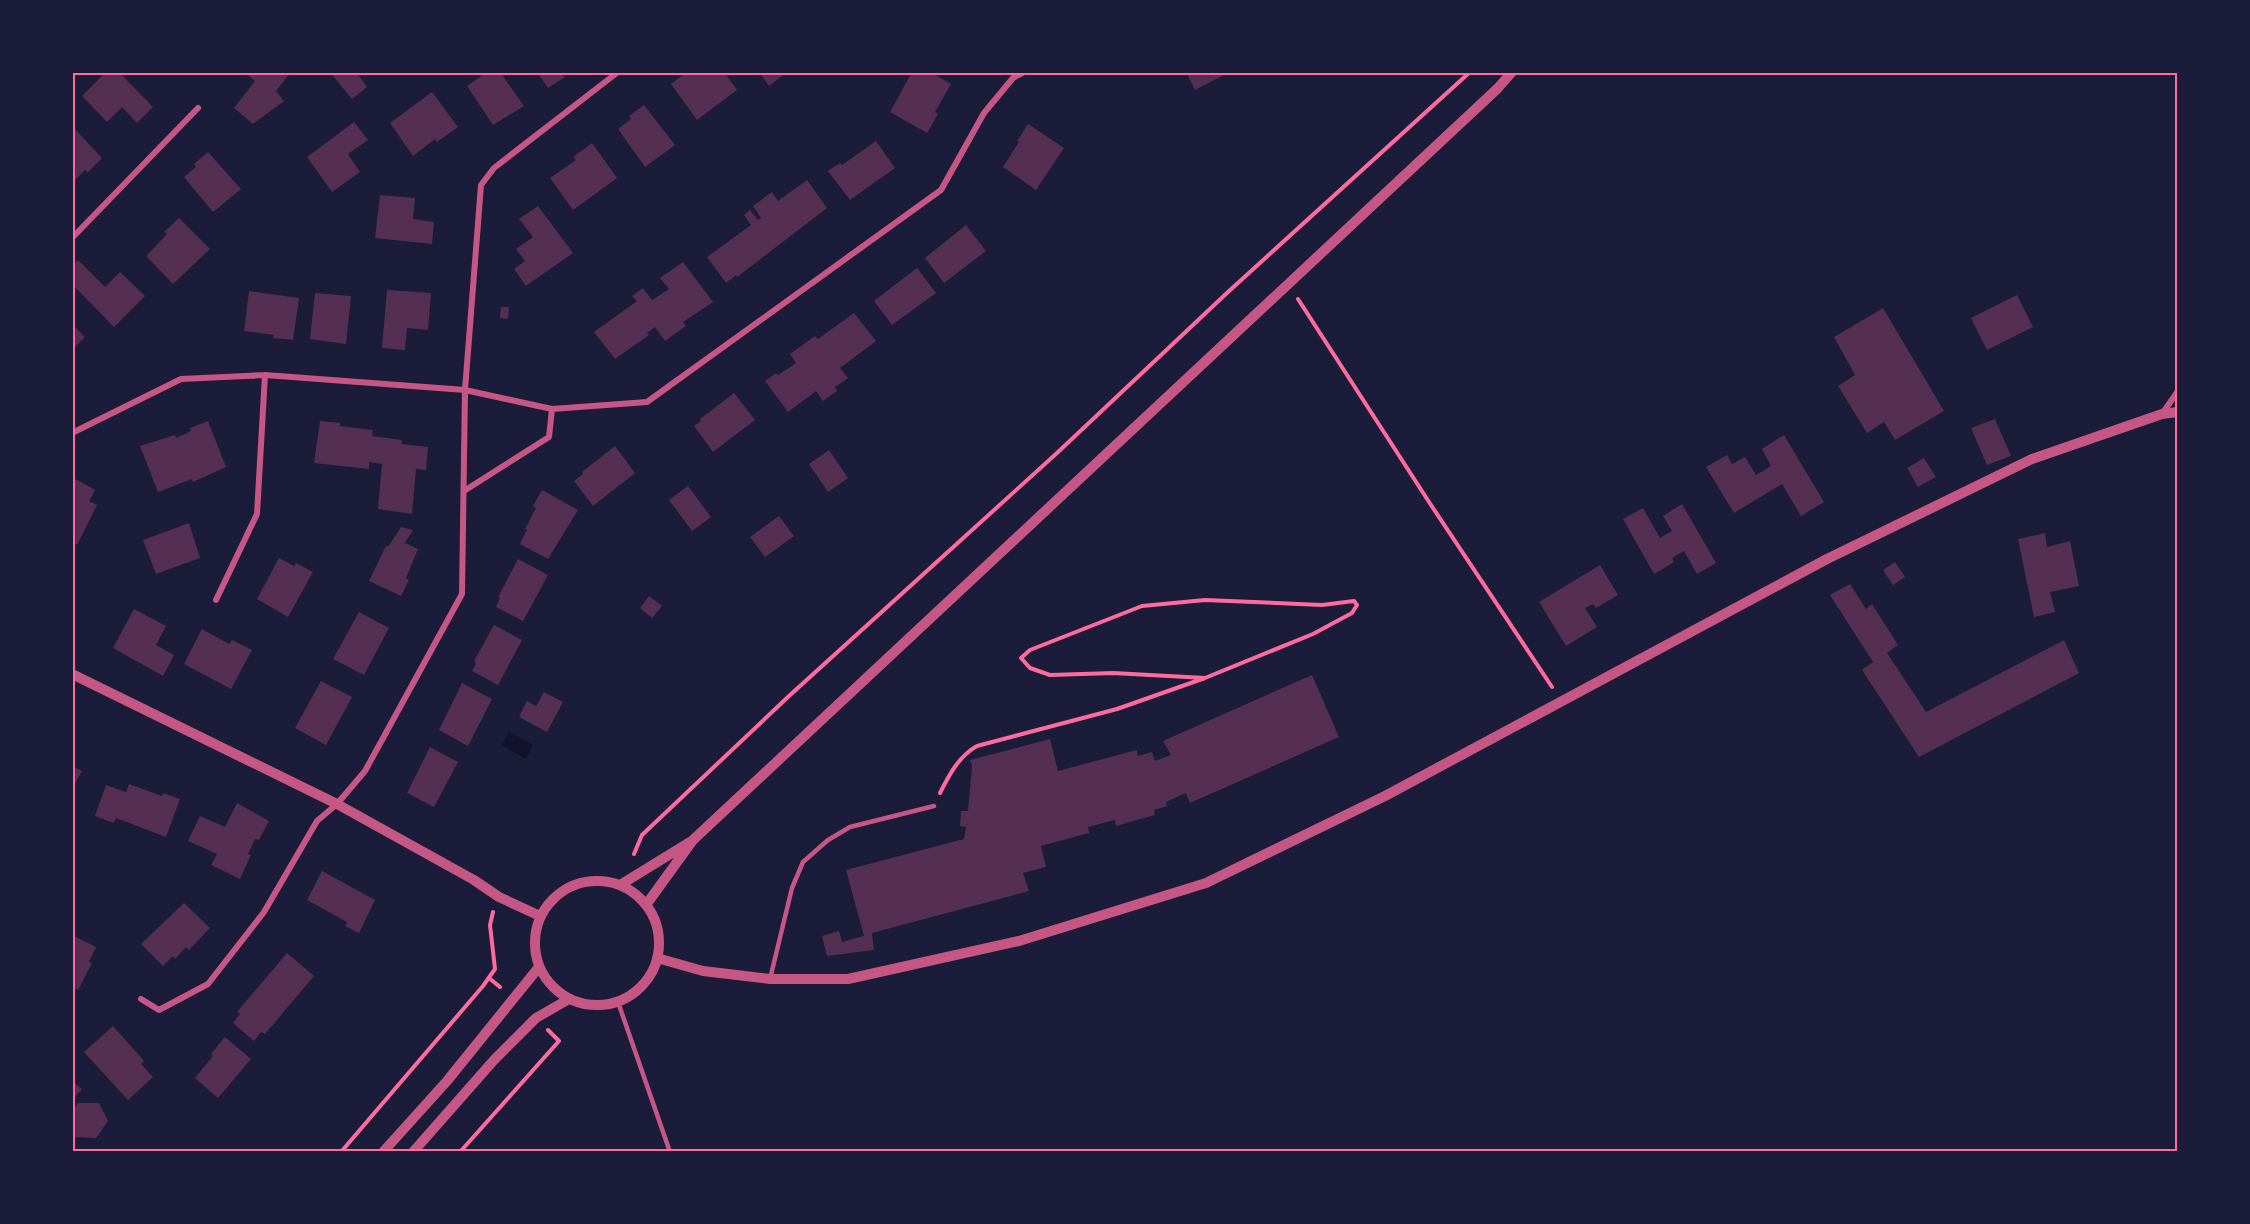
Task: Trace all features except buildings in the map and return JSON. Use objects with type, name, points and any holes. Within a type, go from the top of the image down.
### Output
[{"type":"street","points":[[141,999],[159,1010],[207,984],[264,912],[318,821],[337,804],[365,771],[462,594],[465,390],[481,185],[494,168],[618,72]]},
{"type":"street","points":[[72,433],[181,379],[266,375],[465,390],[552,409],[646,402],[941,190],[984,112],[1013,78],[1024,72]]},
{"type":"street","points":[[646,905],[693,840],[1512,72]]},
{"type":"street","points":[[72,238],[198,108]]},
{"type":"street","points":[[216,600],[257,514],[266,375]]},
{"type":"street","points":[[2162,414],[2178,391]]},
{"type":"street","points":[[464,491],[549,437],[552,409]]},
{"type":"street","points":[[657,957],[703,971],[770,979],[848,979],[1019,941],[1206,883],[1385,796],[1827,559],[2032,459],[2162,414],[2178,412]]},
{"type":"street","points":[[72,674],[337,804],[474,880],[499,897],[540,916]]},
{"type":"street","points":[[620,885],[693,840]]},
{"type":"street","points":[[597,880],[620,885],[634,893],[646,905],[658,930],[657,957],[652,972],[644,984],[632,995],[618,1002],[594,1005],[569,999],[551,985],[539,967],[534,941],[540,916],[554,897],[574,885],[597,880]]},
{"type":"street","points":[[383,1152],[447,1081],[539,967]]},
{"type":"street","points":[[413,1152],[494,1060],[536,1018],[569,999]]},
{"type":"lane","points":[[770,979],[792,888],[803,862],[828,840],[850,827],[934,806]]},
{"type":"lane","points":[[618,1002],[670,1152]]},
{"type":"path","points":[[633,855],[642,835],[780,704],[1057,453],[1228,292],[1470,72]]},
{"type":"path","points":[[1288,283],[1429,502],[1562,700]]},
{"type":"path","points":[[934,806],[947,780],[966,752],[977,746],[1117,710],[1205,678],[1314,634],[1352,613],[1357,605],[1354,601],[1322,605],[1206,600],[1143,606],[1030,650],[1021,658],[1030,668],[1050,675],[1113,673],[1205,678]]},
{"type":"path","points":[[341,1152],[495,969],[490,925],[499,897]]},
{"type":"path","points":[[460,1152],[559,1041],[536,1018]]},
{"type":"shaded area","points":[[509,732],[533,745],[526,759],[502,745]]}]
